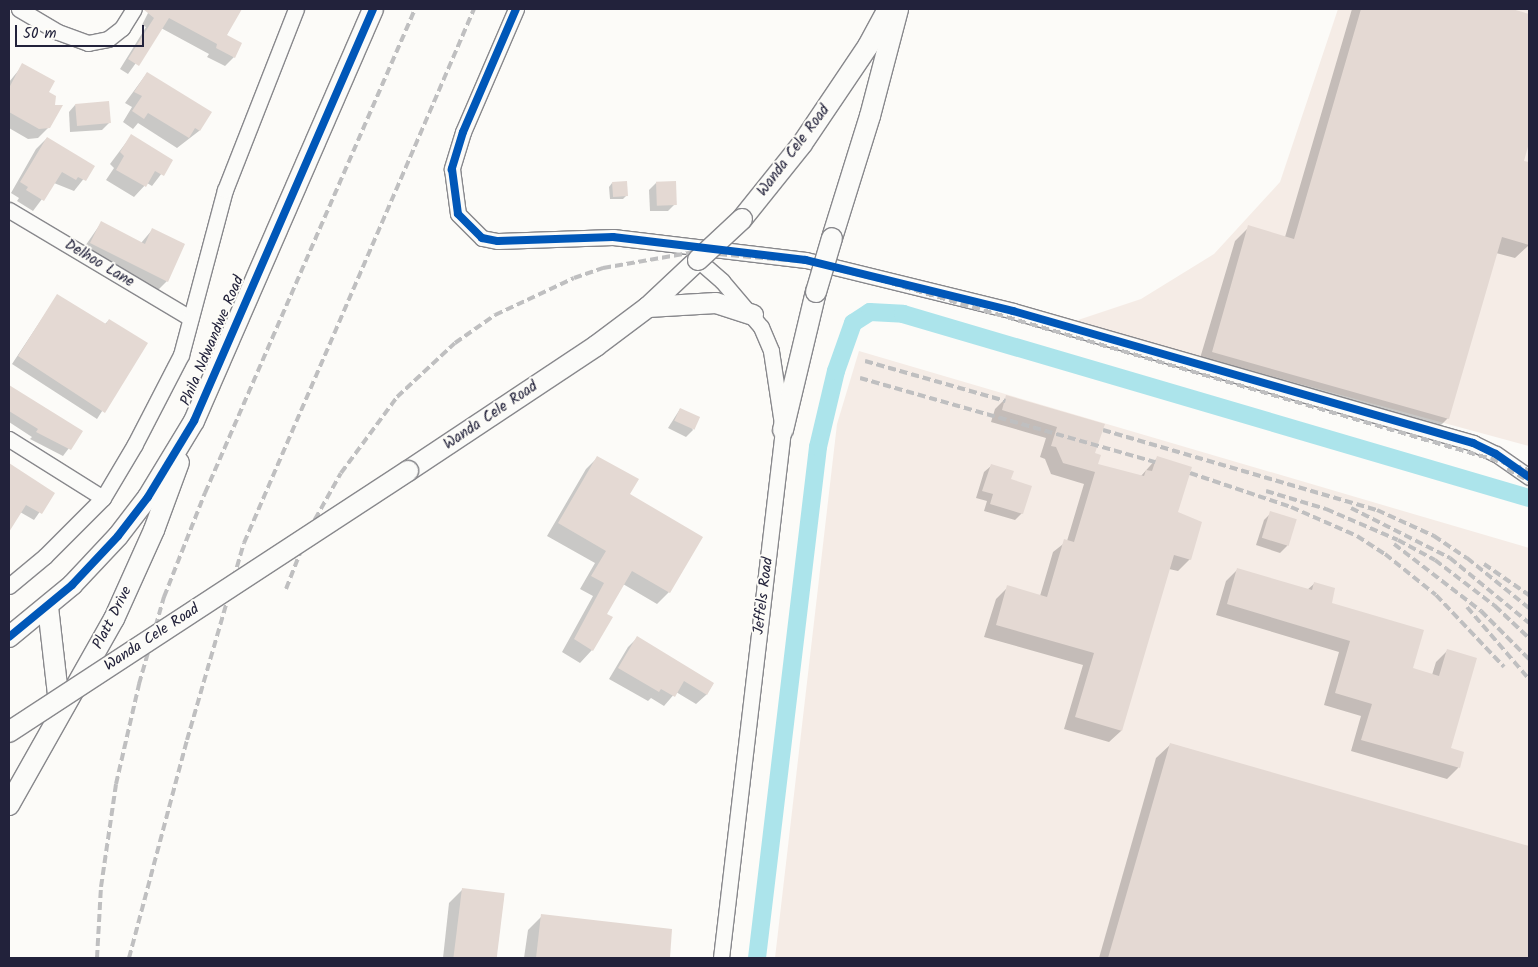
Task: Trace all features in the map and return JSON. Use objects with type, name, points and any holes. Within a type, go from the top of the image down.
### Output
[{"type":"main road","name":"Wanda Cele Road","points":[[9,732],[596,346],[648,307],[742,219],[802,144],[868,46],[888,9]]},
{"type":"main road","points":[[783,430],[816,292],[870,116],[898,9]]},
{"type":"main road","name":"Phila Ndwandwe Road","points":[[9,637],[48,607],[118,536],[148,496],[194,421],[370,10]]},
{"type":"main road","points":[[648,307],[716,303],[753,315]]},
{"type":"main road","name":"Platt Drive","points":[[9,805],[60,712],[114,620],[154,530],[194,421]]},
{"type":"main road","points":[[48,607],[60,712]]},
{"type":"street","points":[[19,9],[58,32],[88,43],[108,39],[122,28],[134,9]]},
{"type":"street","name":"Phila Ndwandwe Road","points":[[9,586],[46,556],[103,498],[136,444],[181,355],[225,190],[296,9]]},
{"type":"street","points":[[516,9],[462,132],[452,169],[458,214],[482,238],[498,241],[613,237],[806,260],[1013,311],[1473,443],[1529,477]]},
{"type":"street","name":"Delhoo Lane","points":[[9,210],[190,318]]},
{"type":"street","name":"Jeffels Road","points":[[698,260],[722,281],[753,315],[771,351],[783,430],[721,958]]},
{"type":"street","points":[[9,439],[103,498]]},
{"type":"shaded area","points":[[1338,9],[1529,9],[1529,446],[1072,322],[1141,299],[1214,254],[1280,182]]},
{"type":"shaded area","points":[[859,351],[1529,548],[1529,958],[775,958],[837,424]]},
{"type":"building","points":[[143,9],[242,9],[227,35],[242,43],[235,58],[216,48],[217,44],[169,18],[139,66],[128,59],[154,18]]},
{"type":"building","points":[[1361,9],[1512,9],[1529,14],[1529,143],[1524,161],[1529,162],[1529,245],[1502,237],[1449,419],[1212,352],[1248,225],[1294,239]]},
{"type":"building","points":[[22,63],[55,81],[49,92],[56,96],[55,105],[63,105],[50,128],[39,129],[9,112],[9,88]]},
{"type":"building","points":[[147,72],[212,112],[200,131],[195,128],[189,138],[148,113],[144,119],[132,111],[142,96],[134,92]]},
{"type":"building","points":[[109,101],[111,123],[77,126],[75,104]]},
{"type":"building","points":[[131,134],[173,160],[164,176],[155,171],[146,187],[116,170],[124,156],[120,152]]},
{"type":"building","points":[[47,137],[95,166],[86,181],[78,177],[76,180],[62,172],[44,201],[26,190],[28,187],[20,182]]},
{"type":"building","points":[[627,181],[628,196],[613,197],[612,182]]},
{"type":"building","points":[[676,181],[677,205],[657,206],[656,182]]},
{"type":"building","points":[[101,221],[145,244],[152,228],[185,244],[168,282],[90,243]]},
{"type":"building","points":[[57,294],[106,324],[109,319],[148,343],[105,413],[18,356]]},
{"type":"building","points":[[9,385],[83,431],[71,450],[36,432],[38,429],[9,411]]},
{"type":"building","points":[[1006,395],[1105,424],[1095,453],[1101,455],[1098,464],[1144,476],[1146,470],[1152,471],[1157,456],[1192,467],[1178,512],[1202,522],[1191,560],[1174,555],[1122,731],[1075,717],[1094,653],[996,625],[1007,585],[1047,597],[1064,539],[1074,542],[1095,472],[1063,463],[1056,447],[1051,446],[1057,427],[1002,410]]},
{"type":"building","points":[[680,408],[700,417],[694,430],[674,421]]},
{"type":"building","points":[[597,456],[639,479],[630,494],[703,537],[670,593],[632,571],[607,614],[613,617],[593,651],[574,639],[604,583],[591,576],[606,551],[558,523]]},
{"type":"building","points":[[9,463],[55,493],[42,514],[26,505],[9,532]]},
{"type":"building","points":[[991,464],[1014,471],[1011,479],[1032,486],[1023,514],[990,504],[993,494],[982,491]]},
{"type":"building","points":[[1270,511],[1297,519],[1289,546],[1262,538]]},
{"type":"building","points":[[1237,568],[1312,590],[1314,582],[1335,588],[1332,603],[1424,630],[1413,668],[1439,676],[1447,649],[1477,658],[1451,748],[1464,752],[1460,768],[1361,740],[1372,704],[1335,693],[1350,641],[1227,604]]},
{"type":"building","points":[[637,636],[714,683],[707,695],[684,681],[675,697],[661,689],[659,692],[618,668]]},
{"type":"building","points":[[1170,743],[1529,846],[1529,958],[1108,958]]},
{"type":"building","points":[[462,888],[505,893],[497,958],[453,957]]},
{"type":"building","points":[[541,914],[672,929],[670,958],[536,958]]},
{"type":"waterway","points":[[757,958],[818,447],[836,371],[853,323],[870,312],[903,314],[1529,498]]},
{"type":"railway","points":[[97,958],[101,887],[116,784],[139,684],[164,597],[205,493],[415,9]]},
{"type":"railway","points":[[129,958],[187,740],[244,543],[474,9]]},
{"type":"railway","points":[[286,589],[309,530],[341,473],[397,397],[455,343],[495,315],[574,278],[603,268],[695,252],[806,262],[880,280],[1529,470]]},
{"type":"railway","points":[[865,361],[1005,401]]},
{"type":"railway","points":[[860,378],[1155,462]]},
{"type":"railway","points":[[1103,430],[1377,510],[1434,536],[1467,558],[1529,608]]},
{"type":"railway","points":[[1507,469],[1529,481]]},
{"type":"railway","points":[[1190,473],[1291,507],[1357,536],[1385,554],[1436,595],[1504,667]]},
{"type":"railway","points":[[1266,491],[1326,509],[1398,540],[1435,560],[1495,606],[1529,638]]},
{"type":"railway","points":[[1351,508],[1450,558],[1529,623]]},
{"type":"railway","points":[[1394,544],[1481,611],[1529,659]]},
{"type":"railway","points":[[1484,564],[1529,595]]},
{"type":"railway","points":[[1467,607],[1529,679]]},
{"type":"cycle path","points":[[9,637],[72,585],[118,536],[148,497],[194,421],[373,9]]},
{"type":"cycle path","points":[[516,9],[463,132],[452,169],[458,214],[482,238],[498,241],[613,237],[806,260],[1013,311],[1473,443],[1496,454],[1529,477]]}]
